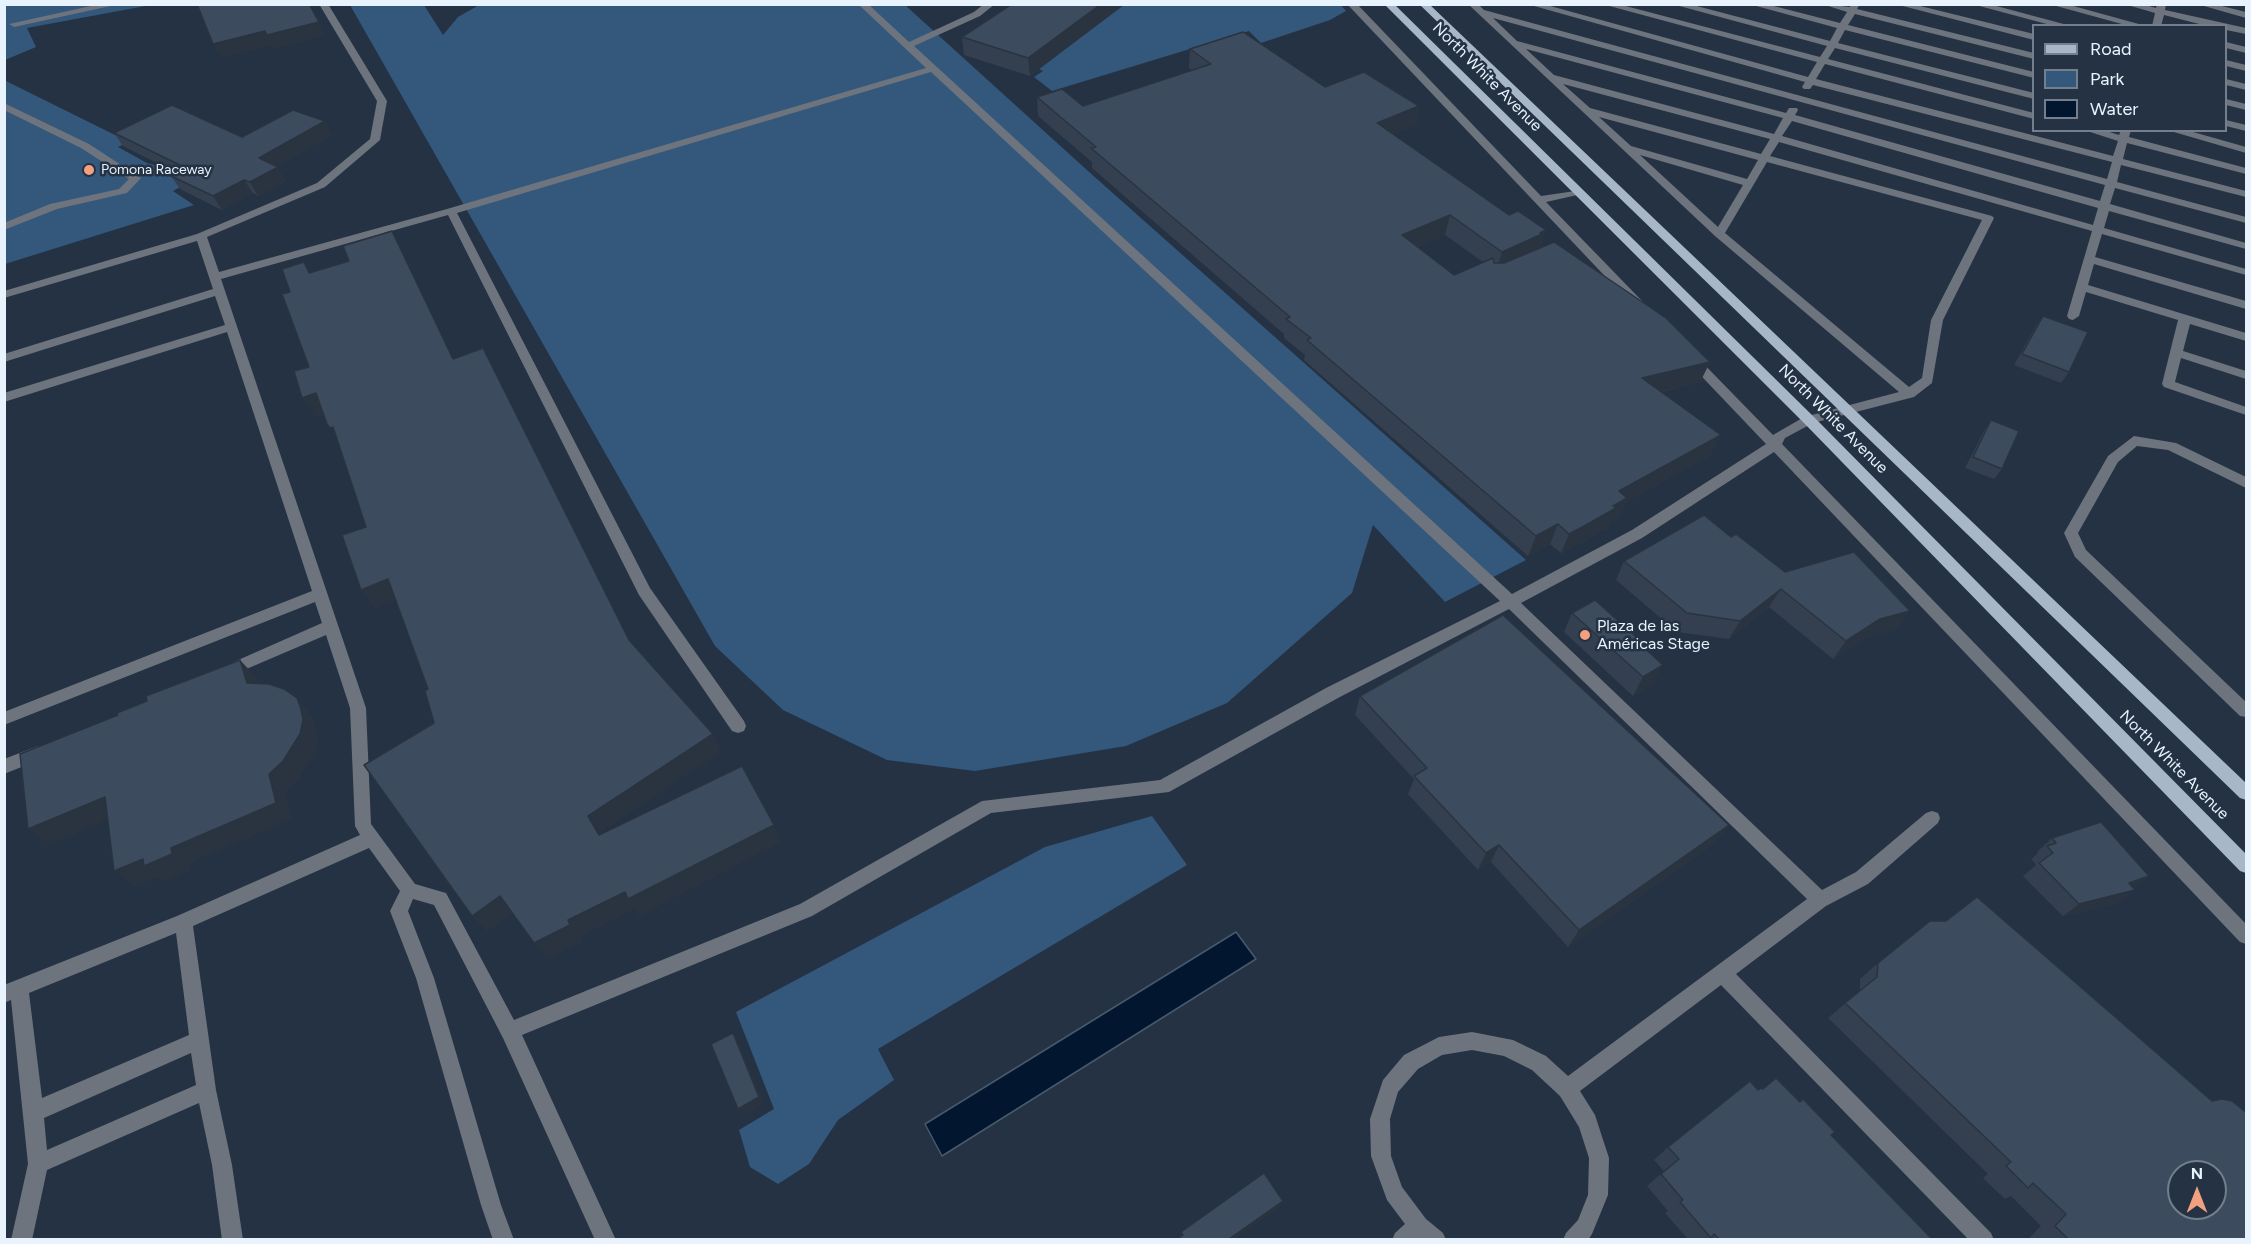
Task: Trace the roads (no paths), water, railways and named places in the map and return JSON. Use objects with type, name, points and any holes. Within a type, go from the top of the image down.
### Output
[{"type":"main road","name":"North White Avenue","points":[[1388,4],[1809,420],[2247,865]]},
{"type":"main road","name":"North White Avenue","points":[[1423,4],[2247,793]]},
{"type":"street","points":[[9,26],[60,4]]},
{"type":"street","points":[[9,26],[116,4]]},
{"type":"street","points":[[4,294],[201,236],[321,185],[375,140],[382,101],[323,4]]},
{"type":"street","points":[[862,4],[1511,602],[1820,900]]},
{"type":"street","points":[[1351,4],[1539,200],[1574,245],[1653,318]]},
{"type":"street","points":[[1531,4],[1811,81],[2247,194]]},
{"type":"street","points":[[1606,4],[2032,115]]},
{"type":"street","points":[[1677,4],[2032,95]]},
{"type":"street","points":[[1754,4],[2032,74]]},
{"type":"street","points":[[1826,4],[1854,8],[2032,55]]},
{"type":"street","points":[[1899,4],[2032,37]]},
{"type":"street","points":[[1976,4],[2059,24]]},
{"type":"street","points":[[2053,4],[2134,24]]},
{"type":"street","points":[[2128,4],[2161,8],[2214,24]]},
{"type":"street","points":[[2200,4],[2247,15]]},
{"type":"street","points":[[907,46],[981,15],[989,5]]},
{"type":"street","points":[[1476,8],[1719,234],[1909,394]]},
{"type":"street","points":[[1476,8],[1799,100],[2247,220]]},
{"type":"street","points":[[1719,234],[1854,8]]},
{"type":"street","points":[[2157,24],[2161,8]]},
{"type":"street","points":[[2227,27],[2247,31]]},
{"type":"street","points":[[1514,44],[1789,117],[2247,246]]},
{"type":"street","points":[[2227,45],[2247,50]]},
{"type":"street","points":[[2227,63],[2247,68]]},
{"type":"street","points":[[4,358],[217,284],[451,211],[932,69]]},
{"type":"street","points":[[1550,77],[1777,138],[2247,272]]},
{"type":"street","points":[[2227,82],[2247,87]]},
{"type":"street","points":[[2227,102],[2247,107]]},
{"type":"street","points":[[4,106],[85,146],[136,178],[123,191],[54,206],[4,227]]},
{"type":"street","points":[[510,1031],[806,910],[988,806],[1163,787],[1332,693],[1511,602],[1637,534],[1809,420],[1909,394],[1928,380],[1937,320],[1988,218],[1585,110]]},
{"type":"street","points":[[2227,123],[2247,128]]},
{"type":"street","points":[[2103,132],[2125,135],[2247,171]]},
{"type":"street","points":[[2180,132],[2247,150]]},
{"type":"street","points":[[2073,316],[2125,135]]},
{"type":"street","points":[[1628,148],[1749,183]]},
{"type":"street","points":[[1539,200],[1578,192]]},
{"type":"street","points":[[451,211],[645,591],[738,726]]},
{"type":"street","points":[[201,236],[358,708],[363,826],[408,890],[440,899],[510,1031],[606,1239]]},
{"type":"street","points":[[2089,259],[2247,305]]},
{"type":"street","points":[[2082,287],[2247,337]]},
{"type":"street","points":[[2185,318],[2168,384],[2247,411]]},
{"type":"street","points":[[4,398],[231,327]]},
{"type":"street","points":[[1677,344],[1777,440],[2247,936]]},
{"type":"street","points":[[2177,353],[2247,375]]},
{"type":"street","points":[[2247,483],[2170,446],[2134,441],[2113,459],[2071,533],[2080,553],[2247,711]]},
{"type":"street","points":[[4,719],[321,594]]},
{"type":"street","points":[[211,678],[331,626]]},
{"type":"street","points":[[4,767],[48,748]]},
{"type":"street","points":[[1567,1089],[1820,900],[1862,878],[1932,818]]},
{"type":"street","points":[[21,1239],[38,1164],[34,1112],[12,991],[183,922],[372,838]]},
{"type":"street","points":[[408,890],[399,911],[425,978],[444,1047],[504,1239]]},
{"type":"street","points":[[183,922],[206,1090],[222,1165],[233,1239]]},
{"type":"street","points":[[1722,973],[1984,1239]]},
{"type":"street","points":[[34,1112],[199,1040]]},
{"type":"street","points":[[1436,1239],[1419,1226],[1394,1193],[1381,1156],[1380,1119],[1390,1087],[1411,1062],[1439,1046],[1472,1041],[1506,1047],[1539,1063],[1567,1089],[1588,1122],[1599,1158],[1598,1195],[1585,1227],[1573,1239]]},
{"type":"street","points":[[38,1164],[206,1090]]},
{"type":"street","points":[[1402,1239],[1419,1226]]},
{"type":"water","points":[[1236,932],[1256,959],[942,1156],[925,1124]]},
{"type":"place","name":"Pomona Raceway","points":[[89,170]]},
{"type":"place","name":"Plaza de las Américas Stage","points":[[1585,635]]}]
